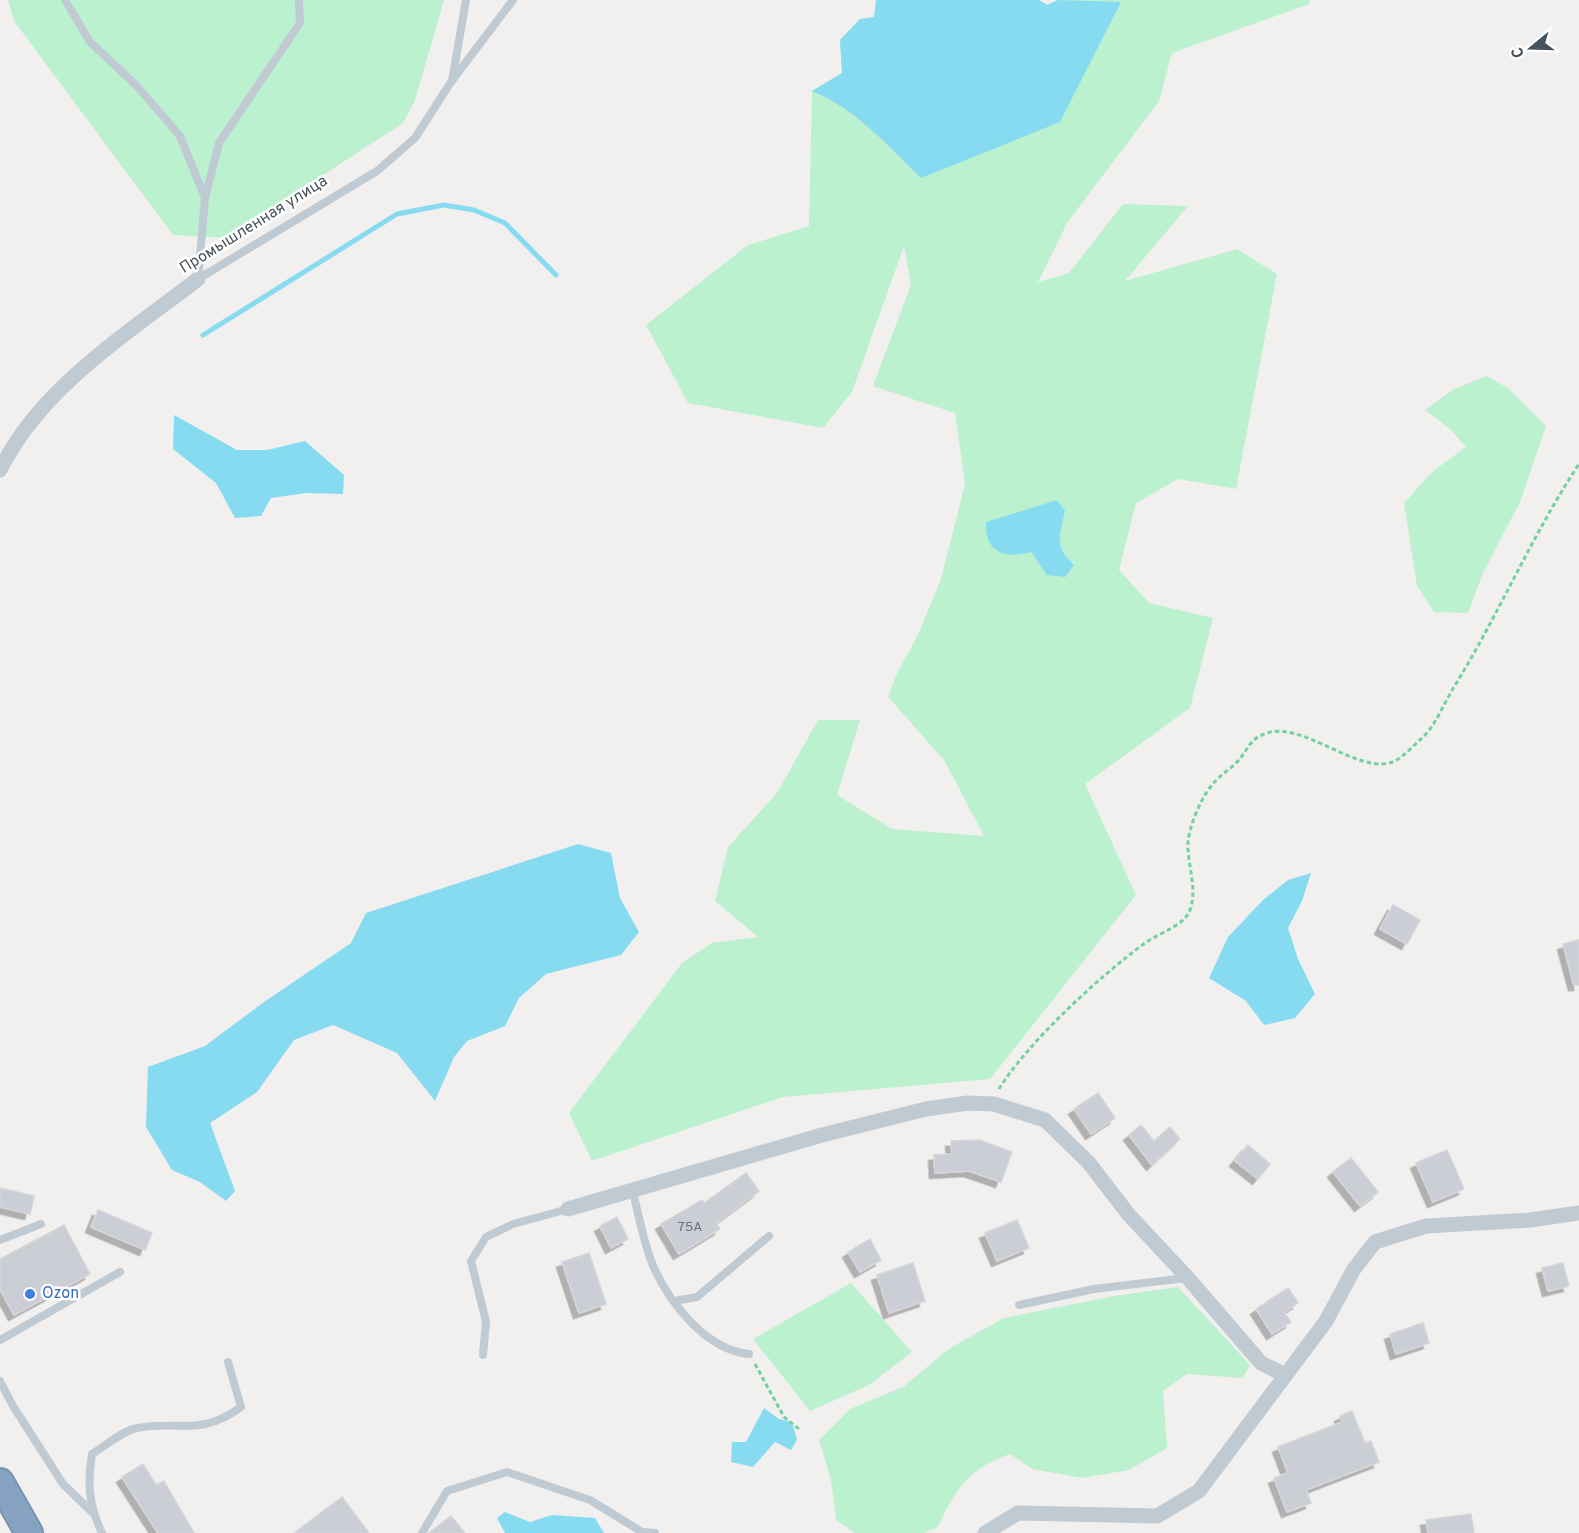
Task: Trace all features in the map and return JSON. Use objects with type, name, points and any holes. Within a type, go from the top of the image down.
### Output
[{"type":"highway","points":[[0,1482],[34,1531]]},
{"type":"street","name":"Промышленная улица","points":[[0,470],[24,431],[63,387],[198,279]]},
{"type":"street","points":[[568,1209],[633,1192],[822,1135],[926,1109],[968,1103],[994,1104],[1045,1120],[1089,1163],[1129,1215],[1188,1277],[1261,1362],[1286,1375]]},
{"type":"street","points":[[985,1533],[1018,1513],[1157,1516],[1199,1491],[1326,1322],[1354,1269],[1375,1242],[1426,1226],[1530,1220],[1579,1213]]},
{"type":"lane","points":[[65,0],[67,8],[90,42],[137,86],[180,136],[205,198]]},
{"type":"lane","points":[[198,279],[205,198],[219,143],[300,23],[299,0]]},
{"type":"lane","points":[[452,82],[466,0]]},
{"type":"lane","name":"Промышленная улица","points":[[198,279],[377,171],[415,138],[452,82],[513,0]]},
{"type":"lane","points":[[633,1192],[654,1268],[684,1315],[710,1339],[733,1353],[749,1354]]},
{"type":"lane","points":[[483,1355],[486,1322],[471,1261],[486,1238],[513,1224],[568,1209]]},
{"type":"lane","points":[[0,1240],[41,1224]]},
{"type":"lane","points":[[674,1301],[697,1297],[769,1236]]},
{"type":"lane","points":[[0,1340],[120,1272]]},
{"type":"lane","points":[[1019,1305],[1094,1289],[1188,1277]]},
{"type":"lane","points":[[102,1533],[92,1512],[88,1480],[92,1454],[135,1428],[203,1426],[226,1418],[241,1407],[228,1362]]},
{"type":"lane","points":[[0,1381],[13,1406],[63,1484],[92,1512]]},
{"type":"lane","points":[[422,1533],[447,1491],[507,1472],[590,1500],[642,1533],[655,1533]]},
{"type":"path","points":[[994,1104],[1000,1087],[1027,1053],[1080,998],[1140,946],[1159,932],[1180,924],[1190,911],[1193,890],[1188,842],[1193,824],[1211,786],[1239,761],[1251,741],[1265,733],[1293,732],[1351,756],[1372,762],[1394,762],[1424,737],[1475,654],[1560,493],[1579,464]]},
{"type":"path","points":[[749,1354],[784,1417],[799,1429]]},
{"type":"green space","points":[[8,0],[444,0],[415,100],[403,123],[227,238],[173,235],[14,21]]},
{"type":"green space","points":[[876,0],[1039,0],[1047,5],[1058,0],[1310,0],[1309,4],[1172,53],[1159,101],[1067,223],[1038,282],[1069,273],[1123,204],[1188,206],[1125,281],[1237,249],[1277,274],[1236,489],[1178,479],[1136,503],[1119,570],[1149,603],[1213,618],[1190,708],[1085,784],[1136,895],[990,1079],[783,1097],[592,1161],[569,1113],[682,963],[712,943],[758,937],[715,901],[728,847],[777,793],[818,720],[860,720],[837,795],[892,829],[984,836],[944,760],[888,697],[897,673],[918,635],[941,579],[965,484],[955,413],[873,386],[911,285],[904,246],[852,392],[823,428],[688,403],[646,325],[748,245],[809,226],[812,91],[842,73],[840,40],[860,19],[874,17]]},
{"type":"green space","points":[[1487,376],[1508,388],[1546,426],[1520,502],[1483,573],[1468,613],[1434,612],[1417,586],[1404,503],[1433,471],[1466,447],[1450,429],[1425,410],[1454,389]]},
{"type":"green space","points":[[851,1283],[912,1352],[869,1385],[810,1411],[753,1339]]},
{"type":"green space","points":[[1178,1287],[1250,1365],[1243,1378],[1187,1374],[1163,1391],[1167,1448],[1129,1470],[1082,1478],[1032,1469],[1010,1454],[984,1466],[965,1481],[951,1501],[938,1527],[924,1533],[855,1533],[836,1520],[831,1480],[819,1440],[850,1409],[903,1387],[950,1348],[1004,1318],[1114,1296]]},
{"type":"water","points":[[876,0],[1039,0],[1047,5],[1058,0],[1121,2],[1060,122],[921,178],[857,118],[812,91],[842,73],[840,40],[860,19],[874,17]]},
{"type":"water","points":[[174,415],[237,450],[267,450],[305,441],[344,475],[343,494],[306,493],[271,498],[261,516],[235,518],[216,483],[173,449]]},
{"type":"water","points":[[1057,500],[1065,511],[1060,534],[1061,546],[1067,558],[1074,565],[1065,577],[1047,575],[1031,552],[1005,554],[993,547],[989,541],[986,522]]},
{"type":"water","points":[[578,844],[611,853],[620,898],[639,932],[621,955],[546,974],[519,998],[505,1026],[467,1041],[454,1057],[435,1101],[397,1053],[333,1025],[294,1040],[257,1092],[210,1123],[235,1191],[226,1201],[200,1182],[172,1170],[146,1127],[148,1067],[205,1046],[264,1002],[351,943],[366,913]]},
{"type":"water","points":[[1311,873],[1302,901],[1288,928],[1298,959],[1315,994],[1295,1018],[1264,1025],[1246,1001],[1209,978],[1228,937],[1263,900],[1288,880]]},
{"type":"water","points":[[764,1408],[779,1419],[792,1422],[797,1440],[791,1450],[775,1442],[753,1467],[731,1462],[732,1442],[746,1442]]},
{"type":"water","points":[[505,1512],[530,1522],[552,1515],[595,1518],[604,1533],[505,1533],[497,1518]]},
{"type":"building","points":[[1393,905],[1420,920],[1407,944],[1380,929]]},
{"type":"building","points":[[1579,940],[1579,985],[1574,985],[1563,944]]},
{"type":"building","points":[[1098,1093],[1115,1118],[1091,1134],[1074,1109]]},
{"type":"building","points":[[1141,1125],[1154,1141],[1170,1127],[1180,1139],[1152,1165],[1129,1135]]},
{"type":"building","points":[[979,1140],[1012,1152],[1001,1182],[969,1171],[935,1173],[934,1155],[952,1154],[951,1141]]},
{"type":"building","points":[[1248,1145],[1270,1164],[1258,1179],[1235,1161]]},
{"type":"building","points":[[1447,1150],[1464,1189],[1433,1202],[1416,1163]]},
{"type":"building","points":[[1351,1158],[1378,1192],[1360,1206],[1333,1172]]},
{"type":"building","points":[[746,1173],[759,1191],[716,1223],[720,1229],[679,1254],[661,1224],[702,1200],[704,1203]]},
{"type":"building","points":[[0,1188],[34,1196],[30,1214],[0,1207]]},
{"type":"building","points":[[98,1210],[152,1233],[145,1250],[91,1227]]},
{"type":"building","points":[[617,1217],[628,1239],[611,1248],[600,1226]]},
{"type":"building","points":[[1017,1220],[1029,1248],[997,1261],[985,1233]]},
{"type":"building","points":[[64,1225],[90,1274],[14,1315],[0,1289],[0,1259]]},
{"type":"building","points":[[870,1239],[881,1260],[860,1272],[848,1252]]},
{"type":"building","points":[[589,1253],[606,1304],[579,1313],[562,1262]]},
{"type":"building","points":[[913,1263],[925,1301],[889,1313],[877,1275]]},
{"type":"building","points":[[1563,1263],[1569,1286],[1548,1291],[1542,1268]]},
{"type":"building","points":[[1288,1288],[1298,1303],[1284,1312],[1291,1322],[1272,1334],[1256,1309]]},
{"type":"building","points":[[1423,1323],[1429,1343],[1396,1354],[1390,1334]]},
{"type":"building","points":[[1352,1411],[1365,1443],[1371,1441],[1379,1462],[1306,1490],[1311,1503],[1287,1512],[1274,1478],[1288,1473],[1278,1447],[1342,1422],[1340,1416]]},
{"type":"building","points":[[143,1464],[156,1485],[164,1481],[194,1533],[158,1533],[122,1477]]},
{"type":"building","points":[[342,1497],[369,1533],[294,1533]]},
{"type":"building","points":[[1471,1514],[1474,1533],[1428,1533],[1426,1520]]},
{"type":"building","points":[[451,1516],[465,1533],[429,1533]]},
{"type":"waterway","points":[[203,335],[397,214],[444,205],[474,210],[505,223],[556,275]]},
{"type":"place","name":"Ozon","points":[[30,1294]]}]
